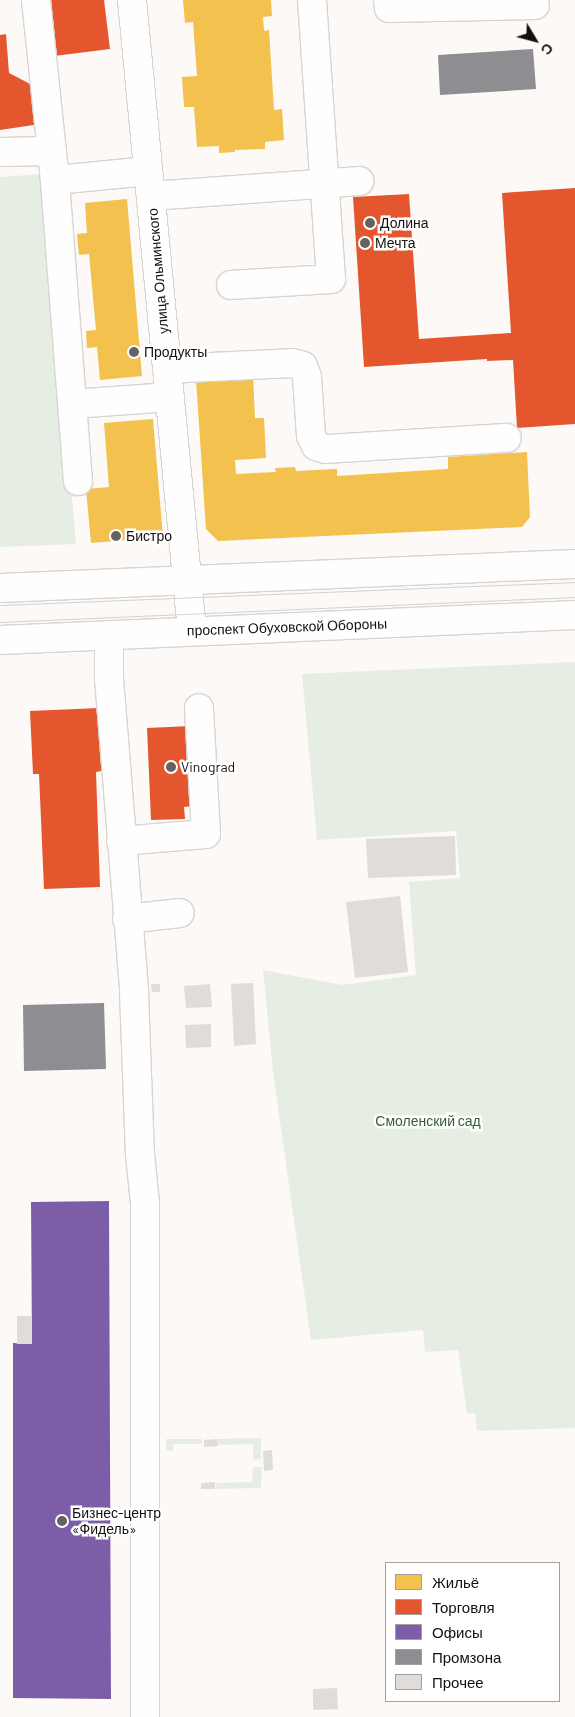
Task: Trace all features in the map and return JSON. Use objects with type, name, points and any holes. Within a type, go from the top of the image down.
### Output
[{"type":"main road","points":[[36,0],[52,151],[74,404],[78,481]]},
{"type":"main road","name":"улица Ольминского","points":[[132,0],[192,631]]},
{"type":"main road","points":[[231,285],[330,279],[312,0]]},
{"type":"main road","points":[[391,3],[535,5]]},
{"type":"main road","points":[[0,152],[52,151]]},
{"type":"main road","points":[[54,180],[149,184],[324,184],[359,181]]},
{"type":"main road","points":[[167,369],[292,363],[302,366],[307,376],[311,436],[316,446],[326,449],[507,438]]},
{"type":"main road","points":[[74,404],[170,397]]},
{"type":"main road","points":[[0,588],[575,564]]},
{"type":"main road","name":"проспект Обуховской Обороны","points":[[0,640],[575,615]]},
{"type":"main road","points":[[109,635],[110,678],[121,840],[134,992],[140,1154],[145,1203],[145,1717]]},
{"type":"main road","points":[[121,840],[206,834],[199,708]]},
{"type":"main road","points":[[127,919],[180,914]]},
{"type":"green space","points":[[44,174],[76,544],[0,547],[0,177]]},
{"type":"green space","name":"Смоленский сад","points":[[575,662],[575,1428],[477,1431],[475,1413],[467,1414],[458,1350],[425,1352],[423,1330],[311,1340],[273,1072],[263,970],[342,985],[416,975],[409,882],[460,878],[456,831],[317,840],[302,674]]},
{"type":"green space","points":[[261,1438],[261,1459],[253,1460],[253,1444],[219,1445],[218,1439]]},
{"type":"green space","points":[[166,1439],[202,1439],[202,1444],[173,1444],[173,1451],[166,1450]]},
{"type":"green space","points":[[253,1467],[262,1467],[261,1488],[216,1489],[216,1483],[252,1482]]},
{"type":"building: Жильё","points":[[183,0],[271,0],[272,16],[263,17],[264,31],[269,30],[274,110],[282,109],[284,140],[265,142],[265,149],[235,150],[235,152],[219,153],[219,146],[197,147],[194,107],[184,107],[182,77],[197,76],[193,22],[185,23]]},
{"type":"building: Жильё","points":[[127,199],[142,376],[100,380],[97,347],[87,348],[86,331],[96,330],[89,254],[79,255],[77,234],[87,233],[85,203]]},
{"type":"building: Жильё","points":[[253,376],[255,418],[264,418],[266,458],[235,460],[236,474],[276,472],[275,468],[295,467],[296,471],[337,469],[337,476],[448,469],[448,457],[527,452],[530,517],[522,527],[218,541],[206,529],[196,379]]},
{"type":"building: Жильё","points":[[153,419],[163,537],[91,543],[86,489],[109,487],[104,423]]},
{"type":"building: Торговля","points":[[48,0],[104,0],[110,49],[54,56]]},
{"type":"building: Торговля","points":[[6,34],[9,73],[36,87],[40,124],[0,130],[0,35]]},
{"type":"building: Торговля","points":[[575,188],[575,424],[517,428],[513,360],[487,361],[487,359],[364,367],[353,197],[409,194],[419,339],[511,333],[502,193]]},
{"type":"building: Торговля","points":[[99,708],[102,771],[96,772],[100,887],[44,889],[39,774],[33,774],[30,711]]},
{"type":"building: Торговля","name":"Vinograd","points":[[191,726],[195,806],[184,807],[185,819],[151,820],[147,728]]},
{"type":"building: Офисы","name":"Бизнес-центр «Фидель»","points":[[109,1201],[111,1699],[13,1698],[13,1343],[32,1344],[31,1202]]},
{"type":"building: Промзона","points":[[533,49],[536,89],[440,95],[438,55]]},
{"type":"building: Промзона","points":[[104,1003],[106,1069],[24,1071],[23,1005]]},
{"type":"building: Прочее","points":[[455,836],[456,875],[368,878],[366,839]]},
{"type":"building: Прочее","points":[[400,896],[408,972],[355,978],[346,902]]},
{"type":"building: Прочее","points":[[253,983],[256,1044],[234,1046],[231,984]]},
{"type":"building: Прочее","points":[[151,984],[160,984],[160,992],[152,992]]},
{"type":"building: Прочее","points":[[210,984],[212,1007],[186,1008],[184,986]]},
{"type":"building: Прочее","points":[[211,1024],[211,1047],[186,1048],[185,1025]]},
{"type":"building: Прочее","points":[[17,1316],[32,1316],[32,1344],[17,1344]]},
{"type":"building: Прочее","points":[[218,1439],[218,1446],[204,1447],[204,1440]]},
{"type":"building: Прочее","points":[[272,1450],[273,1470],[264,1471],[263,1451]]},
{"type":"building: Прочее","points":[[215,1482],[215,1489],[201,1489],[201,1483]]},
{"type":"building: Прочее","points":[[337,1688],[338,1709],[313,1710],[313,1689]]},
{"type":"tram line","points":[[0,605],[575,582]]},
{"type":"tram line","points":[[0,622],[575,597]]},
{"type":"place","name":"Долина","points":[[370,223]]},
{"type":"place","name":"Мечта","points":[[365,243]]},
{"type":"place","name":"Продукты","points":[[134,352]]},
{"type":"place","name":"Бистро","points":[[116,536]]},
{"type":"place","name":"Vinograd","points":[[171,767]]},
{"type":"place","name":"Бизнес-центр «Фидель»","points":[[62,1521]]}]
